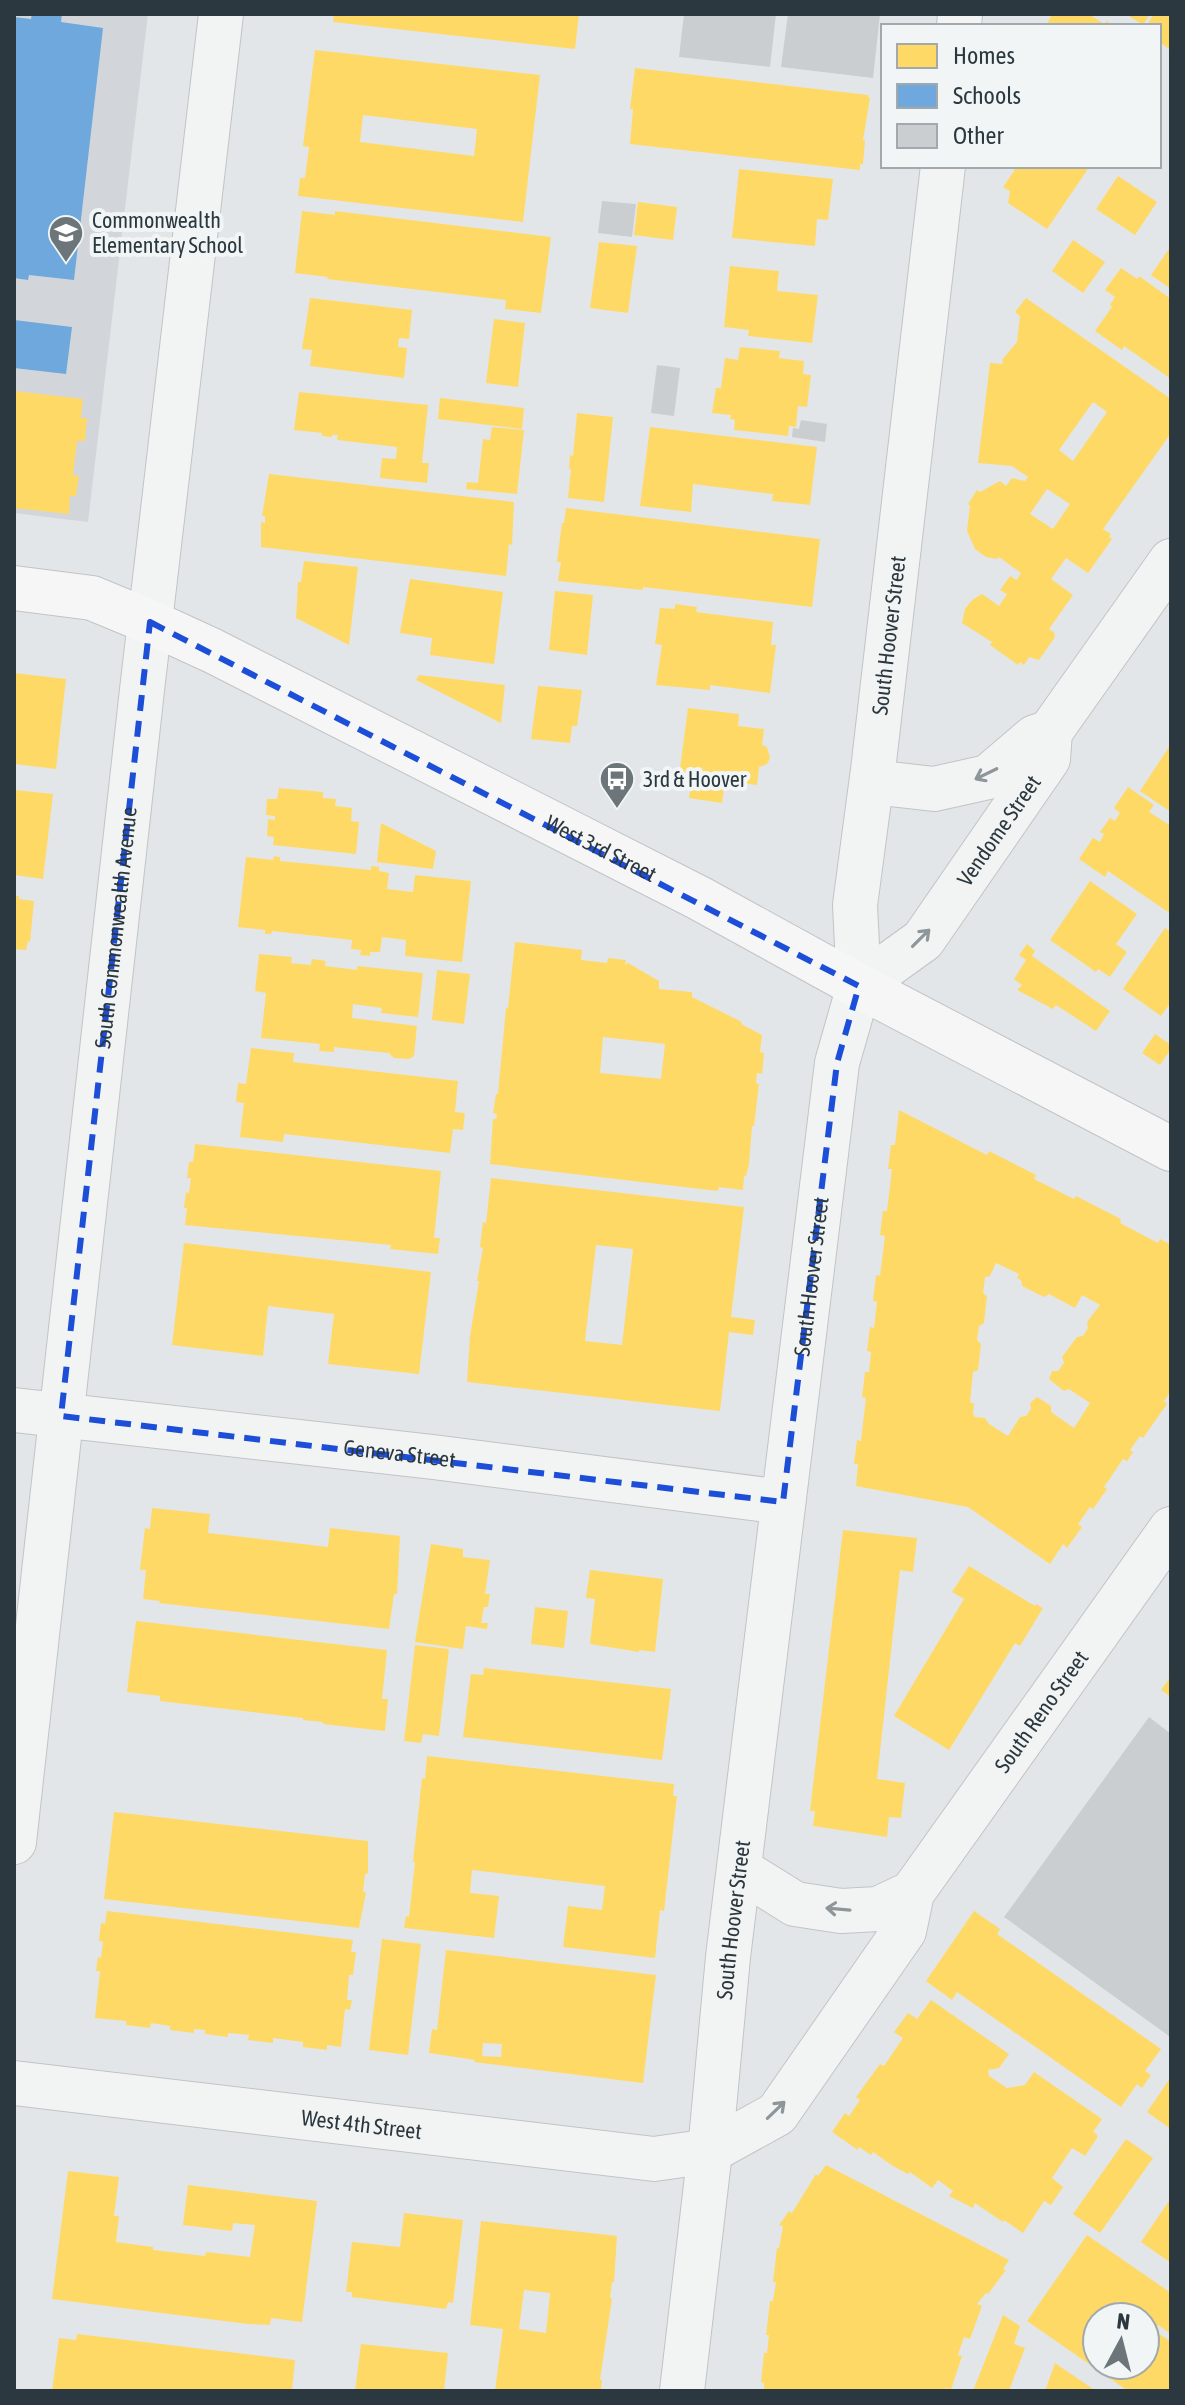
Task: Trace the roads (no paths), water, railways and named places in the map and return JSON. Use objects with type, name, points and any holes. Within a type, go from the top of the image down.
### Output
[{"type":"main road","name":"West 3rd Street","points":[[14,588],[92,598],[213,651],[699,898],[859,986],[1171,1149]]},
{"type":"street","name":"South Commonwealth Avenue","points":[[14,1842],[221,14]]},
{"type":"street","name":"South Hoover Street","points":[[682,2391],[710,2151],[728,1957],[837,1063],[859,986],[855,905],[943,168]]},
{"type":"street","points":[[1050,732],[1171,561]]},
{"type":"street","name":"Vendome Street","points":[[859,986],[923,940],[1048,759],[1050,732],[1035,737],[988,777],[934,789],[872,782]]},
{"type":"street","name":"Geneva Street","points":[[14,1410],[433,1457],[783,1502]]},
{"type":"street","name":"South Reno Street","points":[[710,2151],[777,2114],[904,1931],[912,1893],[1171,1529]]},
{"type":"street","points":[[739,1869],[795,1904],[841,1911],[878,1909],[912,1893]]},
{"type":"street","name":"West 4th Street","points":[[14,2083],[654,2159],[710,2151]]},
{"type":"place","name":"Commonwealth Elementary School","points":[[66,264]]},
{"type":"place","name":"3rd & Hoover","points":[[617,810]]}]
